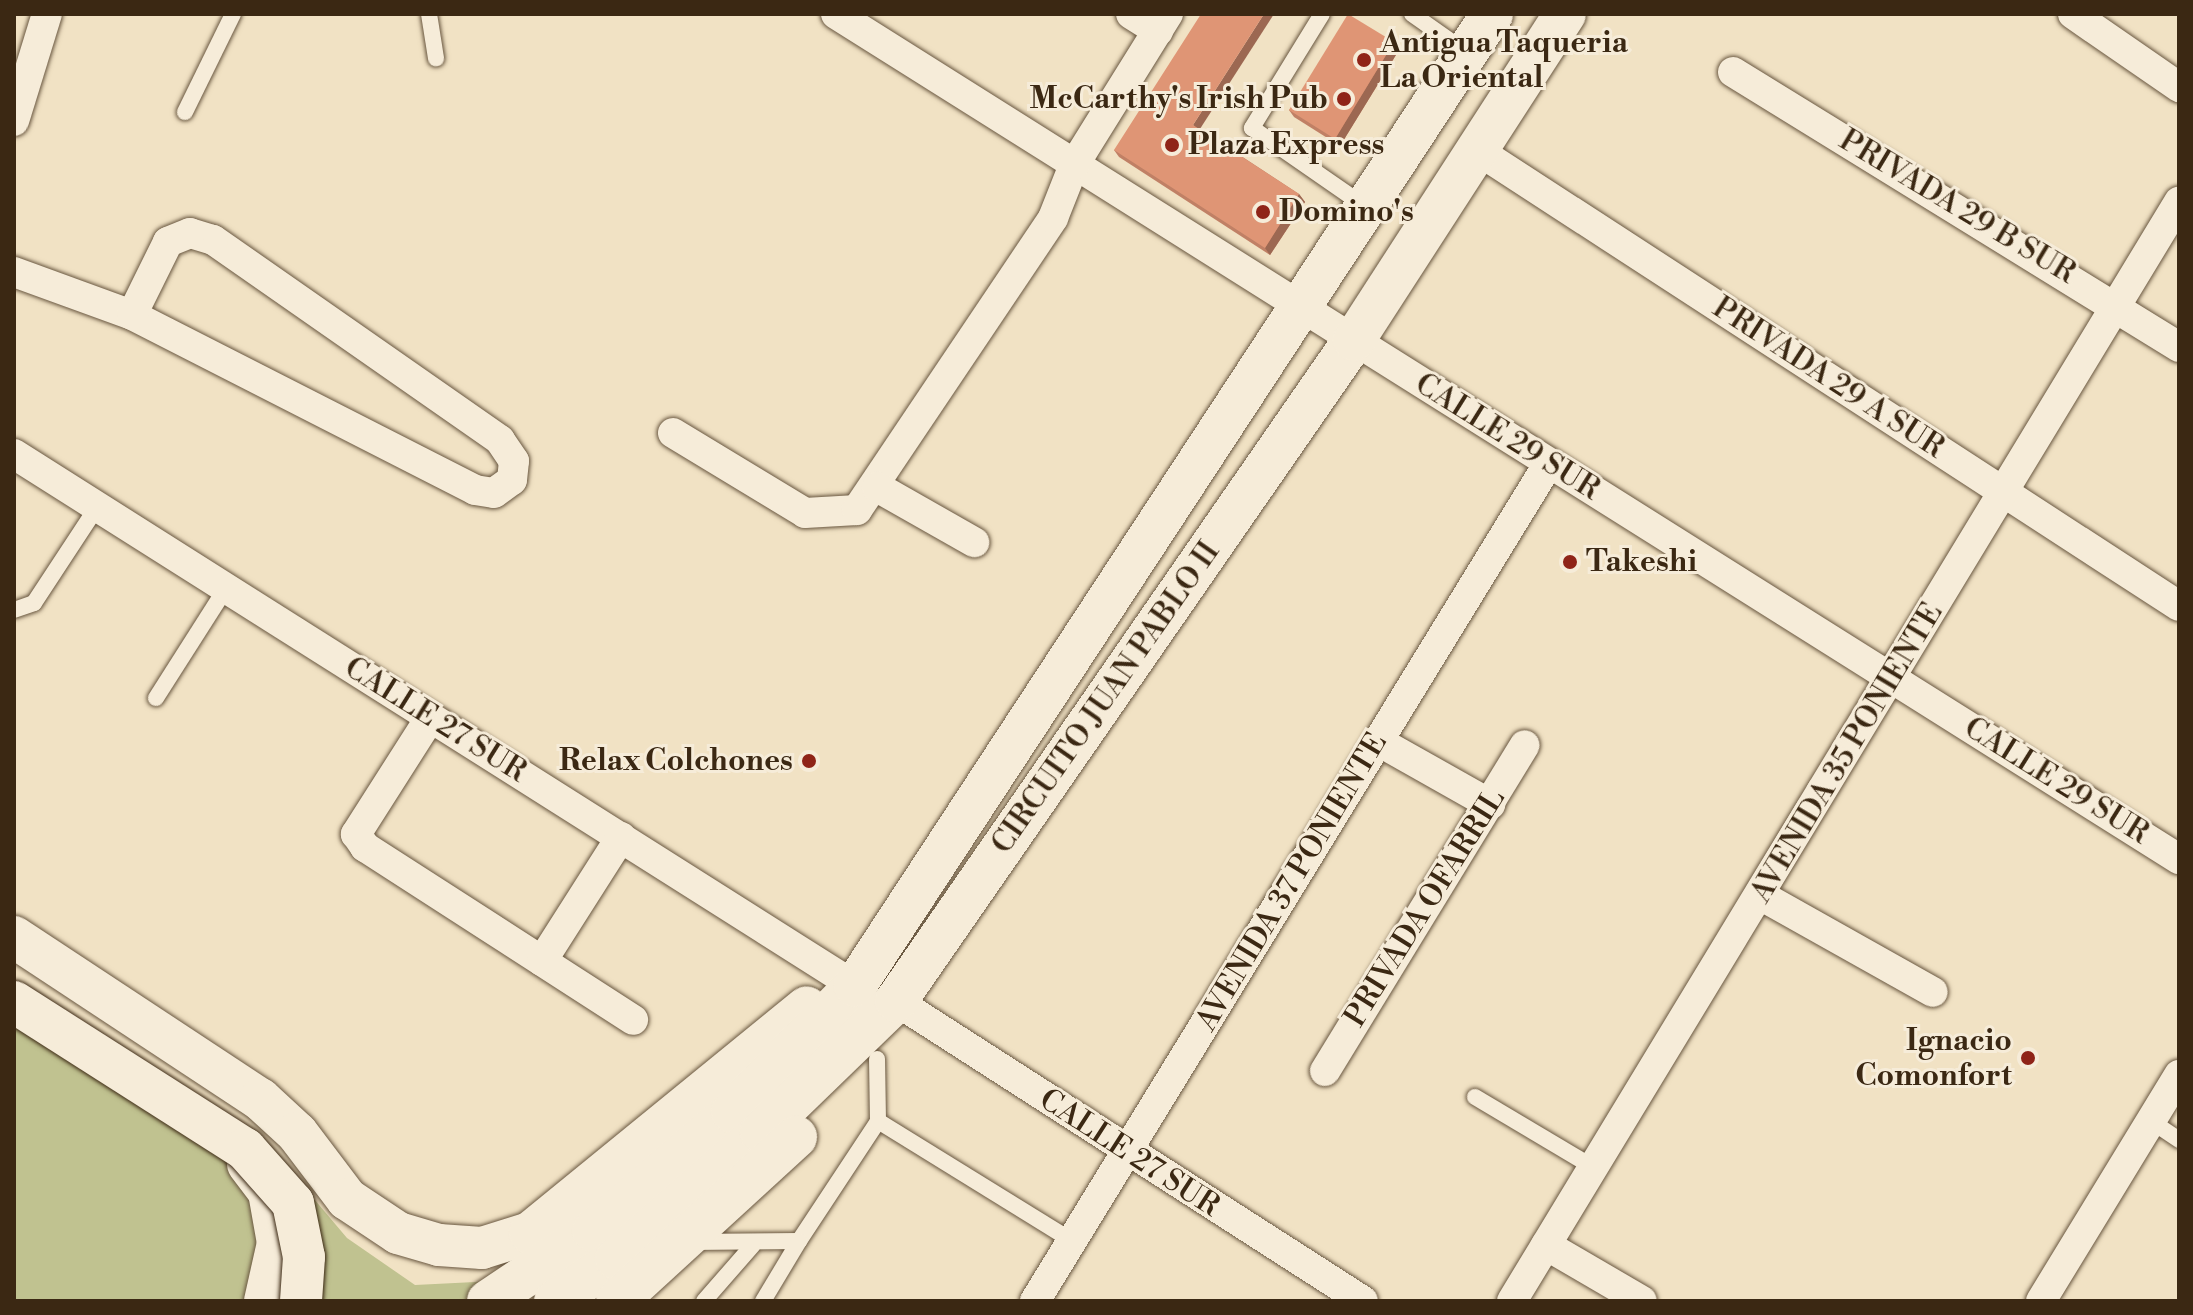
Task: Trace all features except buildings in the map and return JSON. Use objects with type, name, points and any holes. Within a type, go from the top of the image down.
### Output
[{"type":"main road","name":"CIRCUITO JUAN PABLO II","points":[[488,1301],[593,1231],[732,1112],[855,986],[1492,14]]},
{"type":"main road","name":"CIRCUITO JUAN PABLO II","points":[[555,1301],[616,1259],[750,1141],[896,1001],[1354,340],[1565,14]]},
{"type":"main road","points":[[14,937],[260,1099],[297,1133],[347,1199],[398,1233],[453,1246],[482,1248],[530,1233],[803,1010],[855,986]]},
{"type":"main road","points":[[14,991],[223,1130],[269,1192],[278,1243],[265,1301]]},
{"type":"main road","points":[[617,1301],[688,1241],[877,1059],[896,1001]]},
{"type":"main road","points":[[14,1002],[245,1149],[293,1203],[304,1257],[301,1301]]},
{"type":"street","points":[[14,121],[47,14]]},
{"type":"street","name":"CALLE 29 SUR","points":[[836,14],[2179,859]]},
{"type":"street","points":[[673,433],[805,513],[857,510],[877,487],[1053,218],[1074,165],[1163,22],[1131,14]]},
{"type":"street","points":[[2073,14],[2179,87]]},
{"type":"street","name":"PRIVADA 29 B SUR","points":[[1733,72],[2117,303],[2179,347]]},
{"type":"street","name":"PRIVADA 29 A SUR","points":[[1477,150],[2179,606]]},
{"type":"street","name":"AVENIDA 35 PONIENTE","points":[[1512,1301],[1893,679],[2179,202]]},
{"type":"street","points":[[14,272],[132,315],[475,490],[494,493],[512,480],[514,461],[500,440],[213,240],[190,233],[168,242],[132,315]]},
{"type":"street","name":"CALLE 27 SUR","points":[[14,454],[855,986]]},
{"type":"street","name":"AVENIDA 37 PONIENTE","points":[[1035,1301],[1549,463]]},
{"type":"street","points":[[877,487],[974,542]]},
{"type":"street","points":[[430,718],[356,834],[633,1020]]},
{"type":"street","points":[[1378,741],[1490,804]]},
{"type":"street","name":"PRIVADA OFARRIL","points":[[1325,1071],[1525,745]]},
{"type":"street","points":[[542,961],[621,837]]},
{"type":"street","points":[[1760,895],[1933,992]]},
{"type":"street","name":"CALLE 27 SUR","points":[[896,1001],[1126,1153],[1363,1301]]},
{"type":"street","points":[[2041,1301],[2179,1075]]},
{"type":"street","points":[[1546,1245],[1642,1301]]},
{"type":"lane","points":[[185,112],[233,14]]},
{"type":"lane","points":[[429,14],[436,58]]},
{"type":"lane","points":[[1322,14],[1252,128],[1366,207]]},
{"type":"lane","points":[[1412,14],[1467,53]]},
{"type":"lane","points":[[14,610],[34,603],[97,507]]},
{"type":"lane","points":[[156,698],[226,588]]},
{"type":"lane","points":[[763,1301],[878,1121],[877,1059]]},
{"type":"lane","points":[[1475,1097],[1593,1167]]},
{"type":"lane","points":[[878,1121],[1072,1241]]},
{"type":"lane","points":[[2151,1121],[2179,1140]]},
{"type":"lane","points":[[688,1241],[753,1245],[799,1241]]},
{"type":"lane","points":[[704,1301],[753,1245]]},
{"type":"green space","points":[[14,984],[281,1160],[347,1238],[415,1285],[495,1281],[465,1301],[14,1301]]},
{"type":"place","name":"Antigua Taqueria La Oriental","points":[[1364,60]]},
{"type":"place","name":"McCarthy's Irish Pub","points":[[1344,99]]},
{"type":"place","name":"Plaza Express","points":[[1172,145]]},
{"type":"place","name":"Domino's","points":[[1263,212]]},
{"type":"place","name":"Takeshi","points":[[1570,562]]},
{"type":"place","name":"Relax Colchones","points":[[809,761]]},
{"type":"place","name":"Ignacio Comonfort","points":[[2028,1058]]}]
